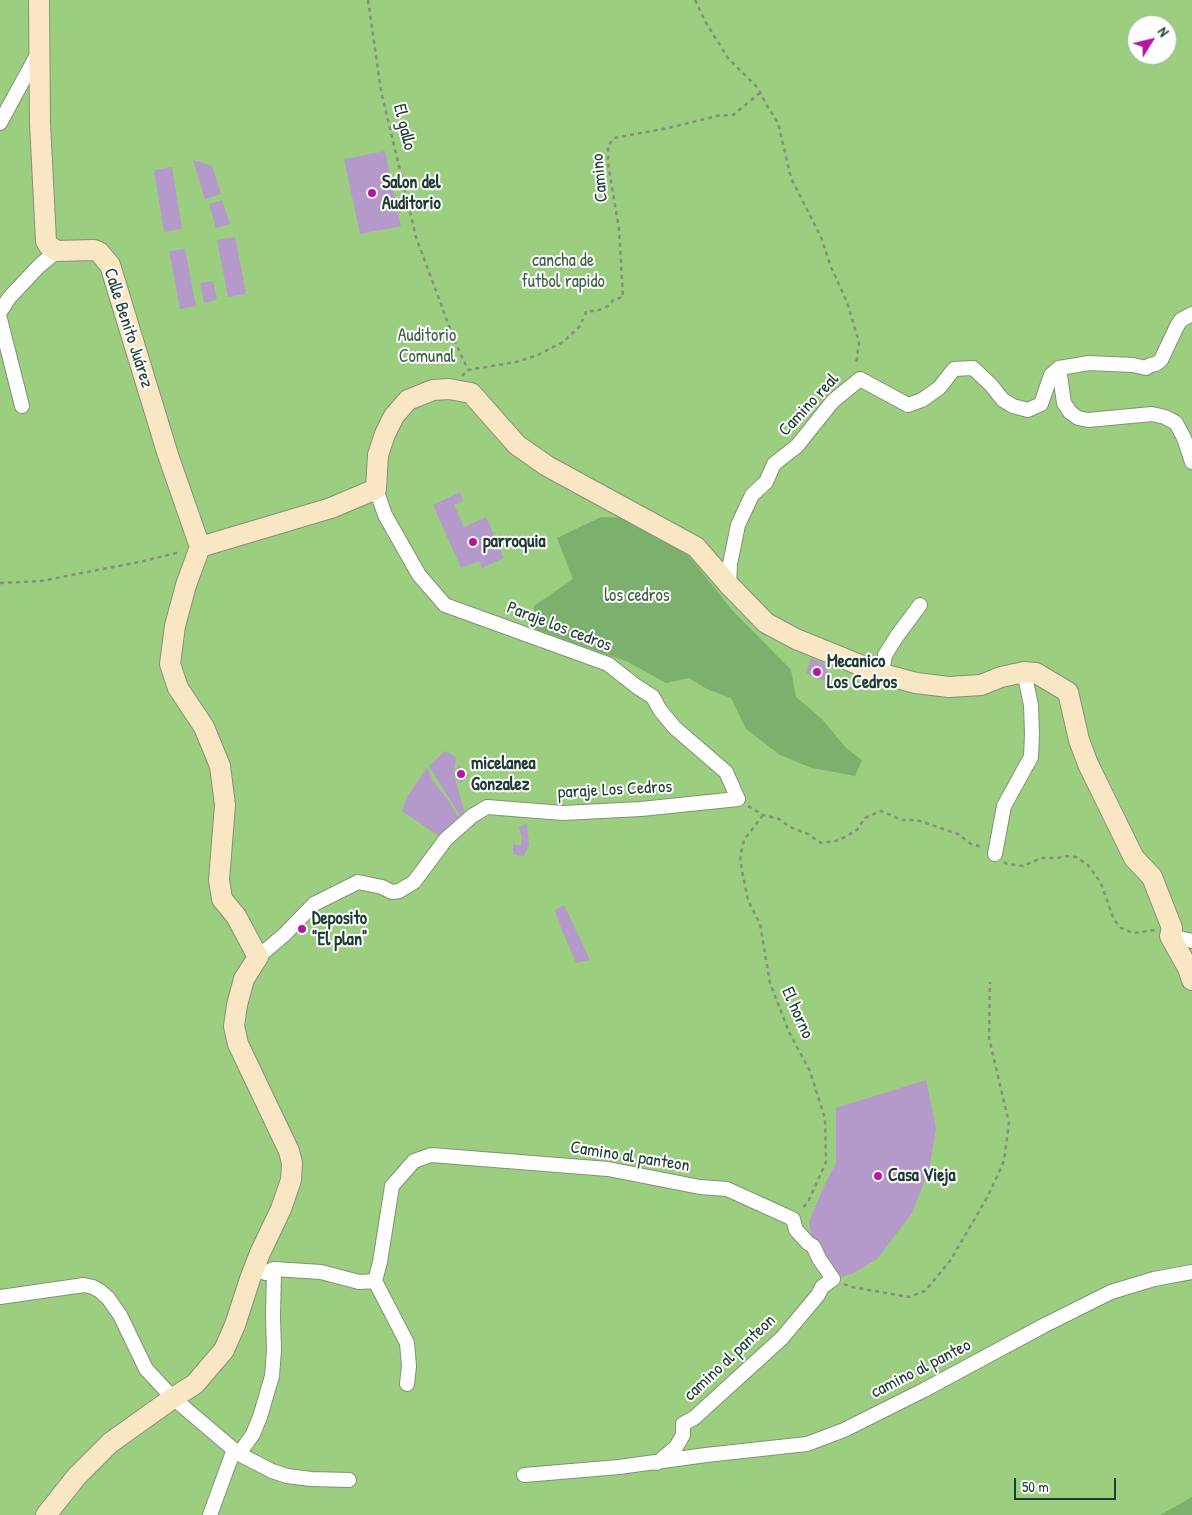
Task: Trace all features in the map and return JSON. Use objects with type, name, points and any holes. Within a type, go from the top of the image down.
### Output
[{"type":"main road","points":[[39,0],[38,52],[46,241],[49,246],[57,251]]},
{"type":"main road","name":"Calle Benito Juárez","points":[[57,251],[94,250],[110,265],[168,455],[200,547]]},
{"type":"main road","points":[[46,1515],[77,1476],[110,1443],[195,1384],[224,1350],[235,1325],[260,1253],[281,1209],[291,1180],[292,1163],[289,1151],[238,1044],[234,1026],[237,1004],[244,979],[258,957],[236,916],[222,899],[219,880],[225,805],[220,766],[204,727],[178,688],[170,664],[175,626],[186,585],[200,547],[331,508],[376,489],[378,455],[385,434],[394,416],[408,400],[433,390],[449,389],[472,393],[517,445],[547,466],[696,547],[729,586],[766,623],[796,639],[882,674],[916,683],[949,687],[981,685],[1001,677],[1024,672],[1036,673],[1068,692],[1079,740],[1088,764],[1109,803],[1134,858],[1152,877],[1171,932],[1192,980]]},
{"type":"street","points":[[0,123],[38,52]]},
{"type":"street","points":[[0,312],[9,298],[39,266],[57,251]]},
{"type":"street","points":[[1192,314],[1181,320],[1162,360],[1156,364],[1146,368],[1134,365],[1089,363],[1059,368],[1064,403],[1070,412],[1078,418],[1088,420],[1152,414],[1165,416],[1176,424],[1184,438],[1192,462]]},
{"type":"street","points":[[0,319],[22,406]]},
{"type":"street","name":"Camino real","points":[[729,586],[730,564],[738,524],[752,495],[766,482],[774,464],[797,446],[826,408],[860,379],[908,405],[922,400],[939,388],[954,369],[962,367],[973,368],[991,385],[1003,400],[1013,406],[1028,410],[1041,404],[1051,375],[1059,368]]},
{"type":"street","name":"Paraje los cedros","points":[[376,489],[385,515],[419,575],[445,605],[608,664],[653,697],[660,710],[675,728],[726,772],[738,799]]},
{"type":"street","points":[[882,674],[885,655],[920,605]]},
{"type":"street","points":[[995,854],[1004,806],[1030,757],[1032,734],[1031,705],[1024,672]]},
{"type":"street","name":"paraje Los Cedros","points":[[258,957],[285,934],[314,904],[351,885],[358,882],[382,887],[392,892],[399,891],[414,882],[446,839],[472,816],[488,807],[564,814],[642,809],[738,799]]},
{"type":"street","points":[[1171,932],[1192,941]]},
{"type":"street","name":"Camino al panteon","points":[[375,1281],[379,1269],[392,1186],[414,1161],[431,1156],[599,1169],[700,1187],[726,1189],[793,1219]]},
{"type":"street","points":[[793,1219],[796,1230],[813,1246],[833,1279]]},
{"type":"street","points":[[250,1279],[274,1269],[321,1272],[359,1282],[375,1281],[407,1343],[409,1366],[407,1384]]},
{"type":"street","points":[[210,1515],[236,1453],[253,1434],[272,1376],[274,1350],[274,1269]]},
{"type":"street","name":"camino al panteo","points":[[524,1475],[657,1463],[706,1455],[807,1444],[844,1430],[1112,1292],[1192,1272]]},
{"type":"street","name":"camino al panteon","points":[[657,1463],[676,1447],[683,1435],[683,1424],[694,1418],[782,1338],[818,1295],[822,1287],[833,1279]]},
{"type":"street","points":[[0,1297],[84,1285],[93,1287],[108,1298],[120,1316],[146,1369],[173,1398],[236,1453],[263,1467],[288,1476],[349,1480]]},
{"type":"path","name":"El gallo","points":[[368,0],[382,91],[416,238],[455,342],[468,370]]},
{"type":"path","points":[[694,0],[728,58],[758,88],[778,123],[791,178],[821,237],[831,267],[847,302],[859,342],[856,368],[860,379]]},
{"type":"path","name":"Camino","points":[[468,370],[516,362],[538,355],[563,342],[580,326],[586,311],[597,311],[610,305],[614,300],[623,297],[618,229],[608,163],[608,146],[614,138],[668,128],[717,116],[733,115],[760,93]]},
{"type":"path","points":[[449,389],[468,370]]},
{"type":"path","points":[[0,583],[57,578],[144,561],[200,547]]},
{"type":"path","points":[[738,799],[763,815],[779,819],[821,843],[845,838],[857,830],[864,818],[881,811],[902,820],[917,820],[958,834],[970,844],[986,848],[1007,864],[1023,866],[1041,858],[1064,856],[1076,858],[1088,865],[1101,883],[1114,920],[1121,928],[1132,933],[1171,932]]},
{"type":"path","name":"El horno","points":[[763,815],[744,840],[740,858],[742,871],[748,900],[760,924],[770,983],[789,1032],[810,1071],[825,1119],[826,1162],[808,1202],[793,1219]]},
{"type":"path","points":[[833,1279],[852,1287],[909,1297],[925,1291],[950,1261],[988,1196],[1004,1161],[1009,1123],[989,1038],[990,982]]},
{"type":"green space","points":[[0,0],[1192,0],[1192,1515],[0,1515]]},
{"type":"green space","name":"los cedros","points":[[601,517],[629,518],[671,533],[732,610],[791,670],[796,697],[822,719],[846,748],[862,760],[855,776],[812,768],[780,755],[746,729],[731,698],[707,689],[689,678],[666,683],[628,662],[535,629],[534,606],[573,579],[557,538]]},
{"type":"green space","points":[[1192,1497],[1192,1515],[1160,1515]]},
{"type":"building","name":"Salon del Auditorio","points":[[385,151],[401,226],[360,234],[344,159]]},
{"type":"building","points":[[193,160],[212,166],[221,194],[205,199]]},
{"type":"building","points":[[172,167],[182,229],[164,232],[154,170]]},
{"type":"building","points":[[222,200],[230,224],[216,228],[209,204]]},
{"type":"building","points":[[235,237],[246,294],[228,297],[217,240]]},
{"type":"building","points":[[185,249],[196,306],[180,309],[169,251]]},
{"type":"building","points":[[213,281],[217,300],[204,303],[200,283]]},
{"type":"building","name":"parroquia","points":[[460,492],[463,501],[454,505],[464,527],[486,517],[504,558],[482,568],[479,561],[461,568],[433,505]]},
{"type":"building","name":"Mecanico Los Cedros","points":[[811,658],[829,666],[827,671],[833,684],[806,673]]},
{"type":"building","points":[[445,751],[456,757],[454,775],[465,814],[460,816],[429,766]]},
{"type":"building","name":"micelanea Gonzalez","points":[[459,764],[463,772],[470,775],[460,783],[454,775]]},
{"type":"building","points":[[427,767],[433,781],[459,818],[456,824],[442,838],[402,811],[407,797]]},
{"type":"building","points":[[527,823],[529,845],[524,856],[516,855],[513,853],[513,844],[521,846],[522,837],[519,827]]},
{"type":"building","points":[[564,905],[590,960],[576,963],[555,910]]},
{"type":"building","name":"Casa Vieja","points":[[926,1080],[936,1128],[929,1170],[912,1213],[877,1259],[852,1274],[833,1279],[831,1260],[813,1246],[809,1221],[836,1163],[836,1108]]},
{"type":"place","name":"Salon del Auditorio","points":[[372,193]]},
{"type":"place","name":"parroquia","points":[[473,542]]},
{"type":"place","name":"Mecanico Los Cedros","points":[[817,672]]},
{"type":"place","name":"micelanea Gonzalez","points":[[461,774]]},
{"type":"place","name":"Deposito \"El plan\"","points":[[302,929]]},
{"type":"place","name":"Casa Vieja","points":[[878,1176]]},
{"type":"park label","name":"cancha de futbol rapido","points":[[563,271]]},
{"type":"park label","name":"Auditorio Comunal","points":[[427,346]]}]
